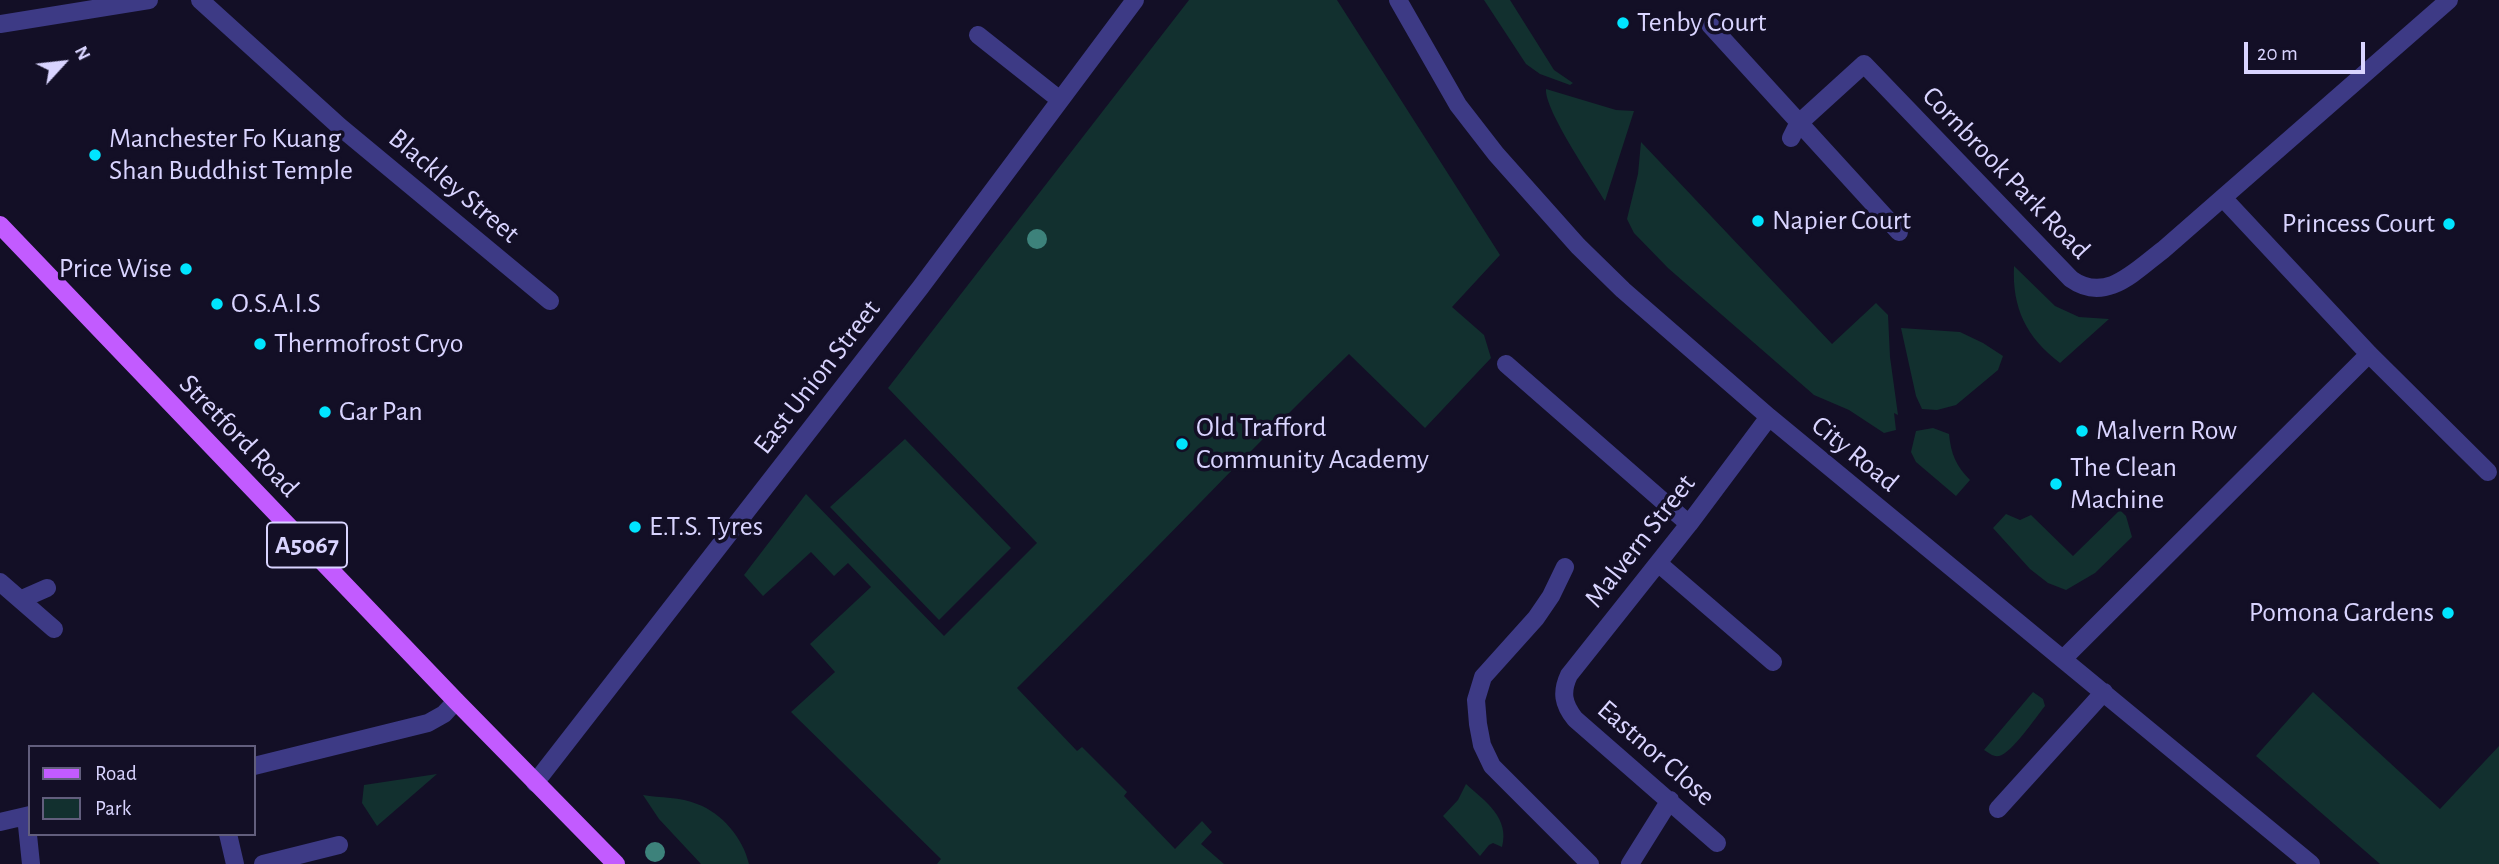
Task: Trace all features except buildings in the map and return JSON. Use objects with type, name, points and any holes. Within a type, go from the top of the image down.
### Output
[{"type":"main road","name":"Stretford Road","points":[[0,225],[616,864]]},
{"type":"street","points":[[0,23],[149,0]]},
{"type":"street","name":"Blackley Street","points":[[200,0],[339,126],[550,301]]},
{"type":"street","name":"East Union Street","points":[[535,783],[920,288],[1135,0]]},
{"type":"street","name":"City Road","points":[[1398,0],[1458,105],[1496,154],[1578,246],[1623,290],[1769,417],[2311,864]]},
{"type":"street","name":"City Road","points":[[1409,0],[1417,36]]},
{"type":"street","name":"Cornbrook Park Road","points":[[1795,131],[1864,64],[2071,279],[2082,287],[2100,289],[2121,283],[2224,199],[2449,0]]},
{"type":"street","points":[[1710,26],[1795,131],[1899,232]]},
{"type":"street","points":[[978,34],[1060,100]]},
{"type":"street","points":[[2224,199],[2369,354],[2488,472]]},
{"type":"street","points":[[2063,659],[2369,354]]},
{"type":"street","points":[[1506,364],[1689,524]]},
{"type":"street","name":"Malvern Street","points":[[1563,701],[1564,684],[1569,675],[1689,524],[1769,417]]},
{"type":"street","points":[[1658,563],[1773,662]]},
{"type":"street","points":[[1565,567],[1551,596],[1535,618],[1483,677],[1476,700],[1478,724],[1482,745],[1492,766],[1590,864]]},
{"type":"street","points":[[0,582],[54,629]]},
{"type":"street","points":[[22,599],[47,587]]},
{"type":"street","points":[[1998,809],[2104,692]]},
{"type":"street","points":[[256,766],[428,723],[444,714],[456,701]]},
{"type":"street","name":"Eastnor Close","points":[[1563,701],[1574,719],[1717,843]]},
{"type":"street","points":[[1630,864],[1670,800]]},
{"type":"street","points":[[0,822],[28,816]]},
{"type":"street","points":[[29,836],[31,864]]},
{"type":"street","points":[[228,836],[235,864]]},
{"type":"street","points":[[263,864],[339,845]]},
{"type":"green space","points":[[1189,0],[1337,0],[1500,255],[1452,307],[1484,335],[1491,358],[1425,428],[1349,354],[1017,688],[1077,751],[1082,747],[1127,792],[1124,796],[1175,849],[1202,821],[1212,832],[1201,844],[1224,864],[937,864],[941,859],[791,712],[835,672],[810,644],[871,587],[848,563],[834,576],[811,552],[763,596],[744,575],[806,494],[944,636],[1037,543],[888,388]]},
{"type":"green space","points":[[1484,0],[1510,0],[1554,70],[1573,83],[1570,85],[1540,74],[1526,64]]},
{"type":"green space","points":[[1546,89],[1616,110],[1634,111],[1605,201],[1561,128],[1547,99]]},
{"type":"green space","points":[[1641,142],[1832,344],[1876,303],[1888,315],[1890,357],[1898,415],[1894,413],[1896,430],[1884,433],[1849,410],[1814,395],[1668,268],[1634,233],[1627,219],[1638,174]]},
{"type":"green space","points":[[2014,266],[2055,306],[2079,317],[2109,319],[2060,363],[2038,343],[2024,321],[2016,295]]},
{"type":"green space","points":[[1901,328],[1960,332],[2003,356],[1998,370],[1956,405],[1937,410],[1922,409],[1916,396]]},
{"type":"green space","points":[[1933,428],[1949,434],[1955,459],[1970,480],[1956,496],[1916,462],[1911,452],[1916,431]]},
{"type":"green space","points":[[905,439],[1011,548],[939,620],[830,507]]},
{"type":"green space","points":[[2120,510],[2126,516],[2132,537],[2095,573],[2066,590],[2048,583],[2030,569],[1993,528],[2006,514],[2020,520],[2031,515],[2073,556]]},
{"type":"green space","points":[[2033,692],[2043,699],[2045,706],[2023,734],[2004,754],[1993,755],[1984,750]]},
{"type":"green space","points":[[2313,692],[2440,809],[2499,746],[2499,864],[2380,864],[2256,756]]},
{"type":"green space","points":[[437,774],[377,826],[362,803],[364,785]]},
{"type":"green space","points":[[1466,784],[1494,811],[1504,837],[1502,847],[1493,843],[1480,856],[1443,816],[1458,800]]},
{"type":"green space","points":[[643,795],[677,799],[706,808],[723,820],[737,836],[749,864],[701,864],[659,819]]},
{"type":"place","name":"Tenby Court","points":[[1623,23]]},
{"type":"place","name":"Manchester Fo Kuang Shan Buddhist Temple","points":[[95,155]]},
{"type":"place","name":"Napier Court","points":[[1758,221]]},
{"type":"place","name":"Princess Court","points":[[2449,224]]},
{"type":"place","name":"Price Wise","points":[[186,269]]},
{"type":"place","name":"O.S.A.I.S","points":[[217,304]]},
{"type":"place","name":"Thermofrost Cryo","points":[[260,344]]},
{"type":"place","name":"Gar Pan","points":[[325,412]]},
{"type":"place","name":"Malvern Row","points":[[2082,431]]},
{"type":"place","name":"Old Trafford Community Academy","points":[[1182,444]]},
{"type":"place","name":"The Clean Machine","points":[[2056,484]]},
{"type":"place","name":"E.T.S. Tyres","points":[[635,527]]},
{"type":"place","name":"Pomona Gardens","points":[[2448,613]]}]
